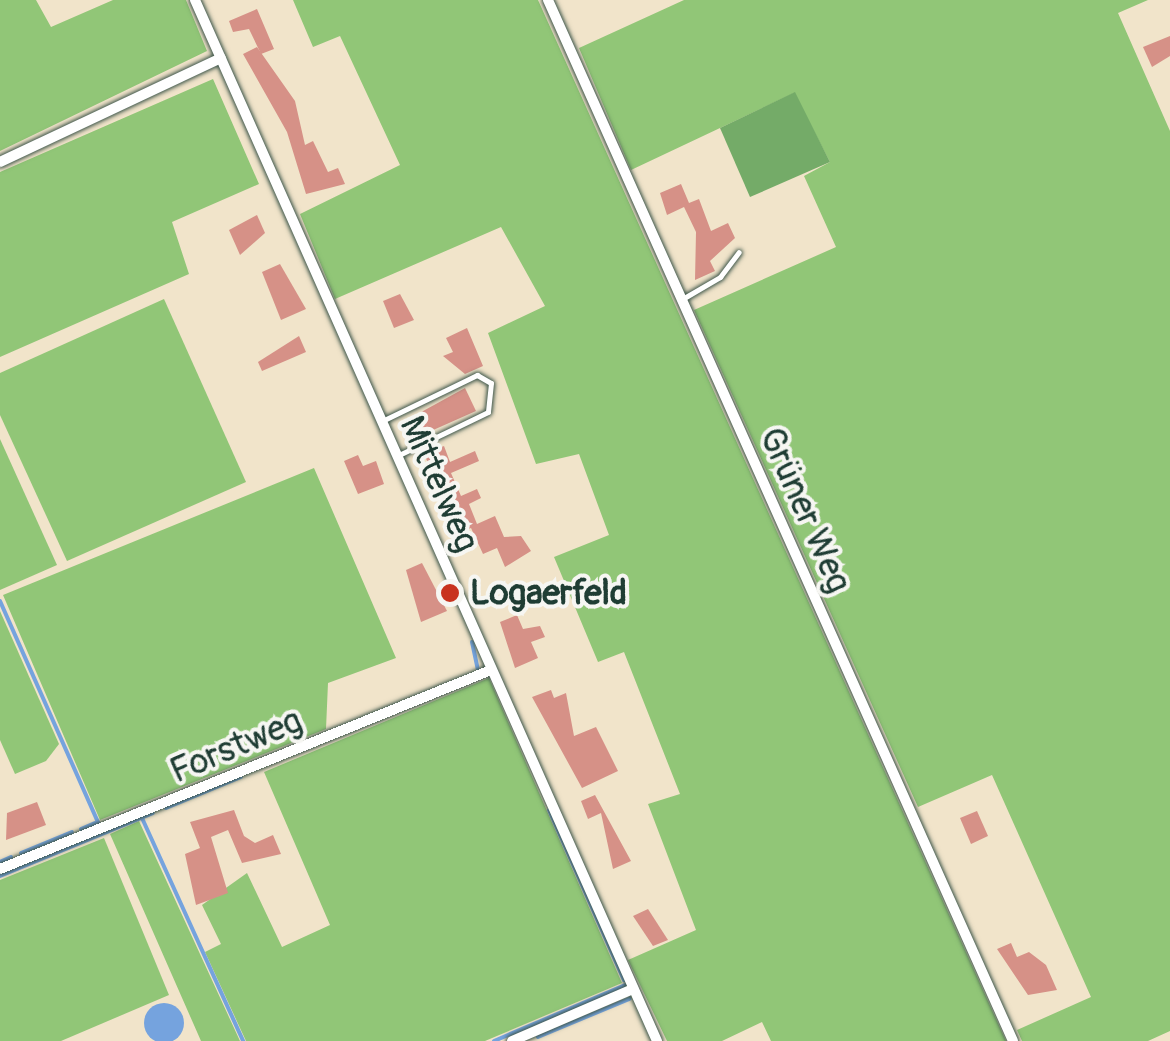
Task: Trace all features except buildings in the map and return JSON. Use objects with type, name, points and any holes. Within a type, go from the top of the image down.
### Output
[{"type":"street","name":"Mittelweg","points":[[195,0],[657,1041]]},
{"type":"street","name":"Grüner Weg","points":[[548,0],[1013,1041]]},
{"type":"street","points":[[0,162],[221,58]]},
{"type":"street","name":"Forstweg","points":[[0,870],[491,670]]},
{"type":"street","points":[[512,1041],[633,990]]},
{"type":"lane","points":[[681,300],[720,278],[739,252]]},
{"type":"lane","points":[[381,421],[476,375],[492,384],[488,412],[397,456]]},
{"type":"green space","points":[[0,0],[36,0],[51,27],[113,0],[186,0],[207,51],[0,151]]},
{"type":"green space","points":[[293,0],[538,0],[1006,1041],[771,1041],[762,1022],[722,1041],[667,1041],[628,960],[696,930],[648,804],[680,794],[624,652],[598,662],[554,557],[609,535],[579,454],[536,464],[488,333],[545,306],[501,227],[335,299],[300,214],[400,165],[340,36],[313,47]]},
{"type":"green space","points":[[684,0],[1148,0],[1118,13],[1170,131],[1170,1031],[1148,1041],[1022,1041],[1017,1030],[1091,997],[992,775],[918,807],[694,310],[836,247],[804,176],[830,162],[794,93],[631,170],[579,48]]},
{"type":"green space","points":[[213,79],[259,184],[172,222],[189,274],[0,357],[0,172]]},
{"type":"green space","points":[[795,92],[830,162],[750,197],[720,128]]},
{"type":"green space","points":[[164,299],[246,482],[67,561],[0,415],[0,373]]},
{"type":"green space","points":[[0,439],[57,565],[0,590]]},
{"type":"green space","points":[[314,468],[396,658],[328,683],[326,729],[100,820],[3,595]]},
{"type":"green space","points":[[0,611],[59,744],[46,761],[15,774],[0,740]]},
{"type":"green space","points":[[489,678],[622,983],[485,1041],[246,1041],[205,952],[221,944],[202,905],[247,873],[282,947],[330,925],[264,772]]},
{"type":"green space","points":[[139,821],[240,1041],[201,1041],[110,834]]},
{"type":"green space","points":[[104,838],[169,995],[61,1041],[0,1041],[0,880]]},
{"type":"water","points":[[164,1003],[178,1009],[184,1023],[178,1037],[164,1043],[150,1037],[144,1023],[150,1009]]},
{"type":"waterway","points":[[0,601],[99,824]]},
{"type":"waterway","points":[[472,642],[478,670]]},
{"type":"waterway","points":[[166,808],[241,777]]},
{"type":"waterway","points":[[549,810],[624,980]]},
{"type":"waterway","points":[[0,876],[153,813]]},
{"type":"waterway","points":[[142,818],[243,1041]]},
{"type":"waterway","points":[[81,829],[95,823]]},
{"type":"waterway","points":[[21,853],[72,832]]},
{"type":"waterway","points":[[0,862],[11,857]]},
{"type":"waterway","points":[[494,1041],[625,985]]},
{"type":"waterway","points":[[538,1037],[629,999]]},
{"type":"place","name":"Logaerfeld","points":[[450,593]]}]
